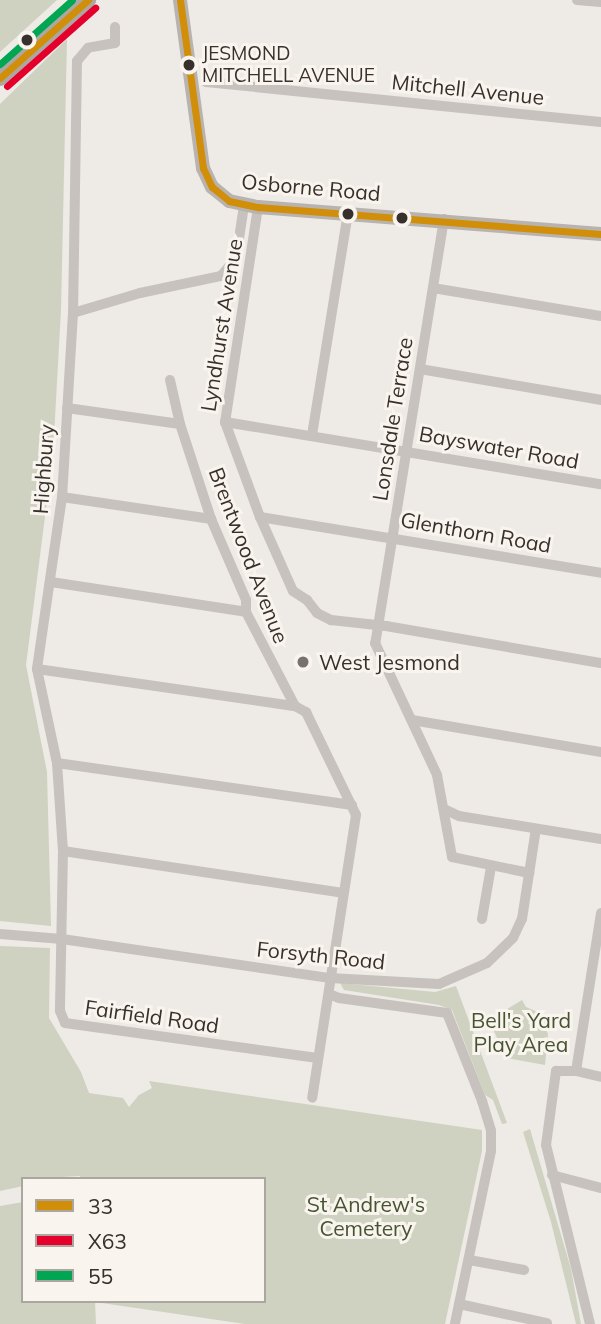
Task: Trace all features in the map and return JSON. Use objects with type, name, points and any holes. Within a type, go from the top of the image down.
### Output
[{"type":"main road","points":[[0,78],[88,0]]},
{"type":"main road","name":"Osborne Road","points":[[180,0],[205,175],[222,197],[251,206],[444,219],[601,234]]},
{"type":"street","points":[[577,0],[601,2]]},
{"type":"street","name":"Highbury","points":[[62,939],[63,851],[57,763],[37,669],[62,497],[73,313],[77,61],[88,48],[115,43],[115,27]]},
{"type":"street","name":"Mitchell Avenue","points":[[205,82],[601,122]]},
{"type":"street","points":[[73,313],[154,290],[221,276],[233,265],[251,206]]},
{"type":"street","name":"Lyndhurst Avenue","points":[[251,206],[225,422],[260,517],[293,591],[307,600],[317,613],[331,620],[378,625],[601,663]]},
{"type":"street","points":[[312,435],[348,213]]},
{"type":"street","name":"Lonsdale Terrace","points":[[444,219],[376,649],[435,769],[452,858],[491,867]]},
{"type":"street","points":[[433,288],[601,316]]},
{"type":"street","points":[[420,369],[601,400]]},
{"type":"street","name":"Brentwood Avenue","points":[[170,380],[180,424],[211,519],[246,600],[246,611],[295,706],[306,712],[356,815],[312,1098]]},
{"type":"street","points":[[67,408],[180,424]]},
{"type":"street","name":"Bayswater Road","points":[[225,422],[601,484]]},
{"type":"street","points":[[62,497],[211,519]]},
{"type":"street","name":"Glenthorn Road","points":[[260,517],[601,573]]},
{"type":"street","points":[[51,582],[246,611]]},
{"type":"street","points":[[37,669],[295,706]]},
{"type":"street","points":[[411,720],[601,752]]},
{"type":"street","points":[[57,763],[352,805]]},
{"type":"street","points":[[444,809],[458,816],[601,839]]},
{"type":"street","name":"Forsyth Road","points":[[0,934],[62,939],[330,978],[439,984],[477,969],[496,957],[518,929],[536,829]]},
{"type":"street","points":[[63,851],[343,893]]},
{"type":"street","points":[[482,919],[491,867],[529,873]]},
{"type":"street","points":[[576,1071],[601,913]]},
{"type":"street","name":"Fairfield Road","points":[[62,939],[60,1010],[65,1023],[318,1058]]},
{"type":"street","points":[[329,994],[339,998],[442,1010],[449,1015],[482,1101],[492,1141],[455,1324]]},
{"type":"street","points":[[590,1324],[546,1145],[556,1071],[576,1071],[601,1077]]},
{"type":"street","points":[[552,1175],[601,1188]]},
{"type":"street","points":[[469,1260],[524,1270]]},
{"type":"street","points":[[459,1304],[547,1323]]},
{"type":"green space","points":[[0,0],[57,0],[0,52]]},
{"type":"green space","points":[[67,39],[61,310],[53,454],[26,665],[47,772],[51,926],[0,921],[0,104]]},
{"type":"green space","name":"St Andrew's Cemetery","points":[[0,946],[50,948],[49,1018],[81,1072],[89,1093],[123,1098],[129,1107],[139,1095],[152,1088],[149,1081],[482,1130],[482,1151],[445,1324],[245,1324],[102,1303],[266,1303],[266,1177],[21,1177],[21,1186],[0,1191]]},
{"type":"green space","points":[[340,983],[435,992],[456,986],[507,1123],[502,1124],[493,1100],[485,1095],[452,1010],[439,1005],[344,990]]},
{"type":"green space","name":"Bell's Yard Play Area","points":[[522,1000],[526,1007],[551,1018],[546,1030],[548,1034],[545,1065],[506,1058],[489,1020]]},
{"type":"green space","points":[[530,1129],[571,1269],[581,1324],[576,1324],[551,1222],[523,1132]]},
{"type":"green space","name":"St Andrew's Cemetery","points":[[21,1202],[21,1303],[95,1303],[96,1324],[0,1324],[0,1206]]},
{"type":"transit line","name":"55","points":[[0,64],[72,0]]},
{"type":"transit line","name":"33","points":[[0,78],[88,0]]},
{"type":"transit line","name":"33","points":[[180,0],[203,168],[212,187],[229,201],[258,207],[601,234]]},
{"type":"transit line","name":"X63","points":[[7,86],[95,8]]},
{"type":"place","name":"JESMOND MITCHELL AVENUE","points":[[189,65]]},
{"type":"place","name":"West Jesmond","points":[[303,662]]}]
